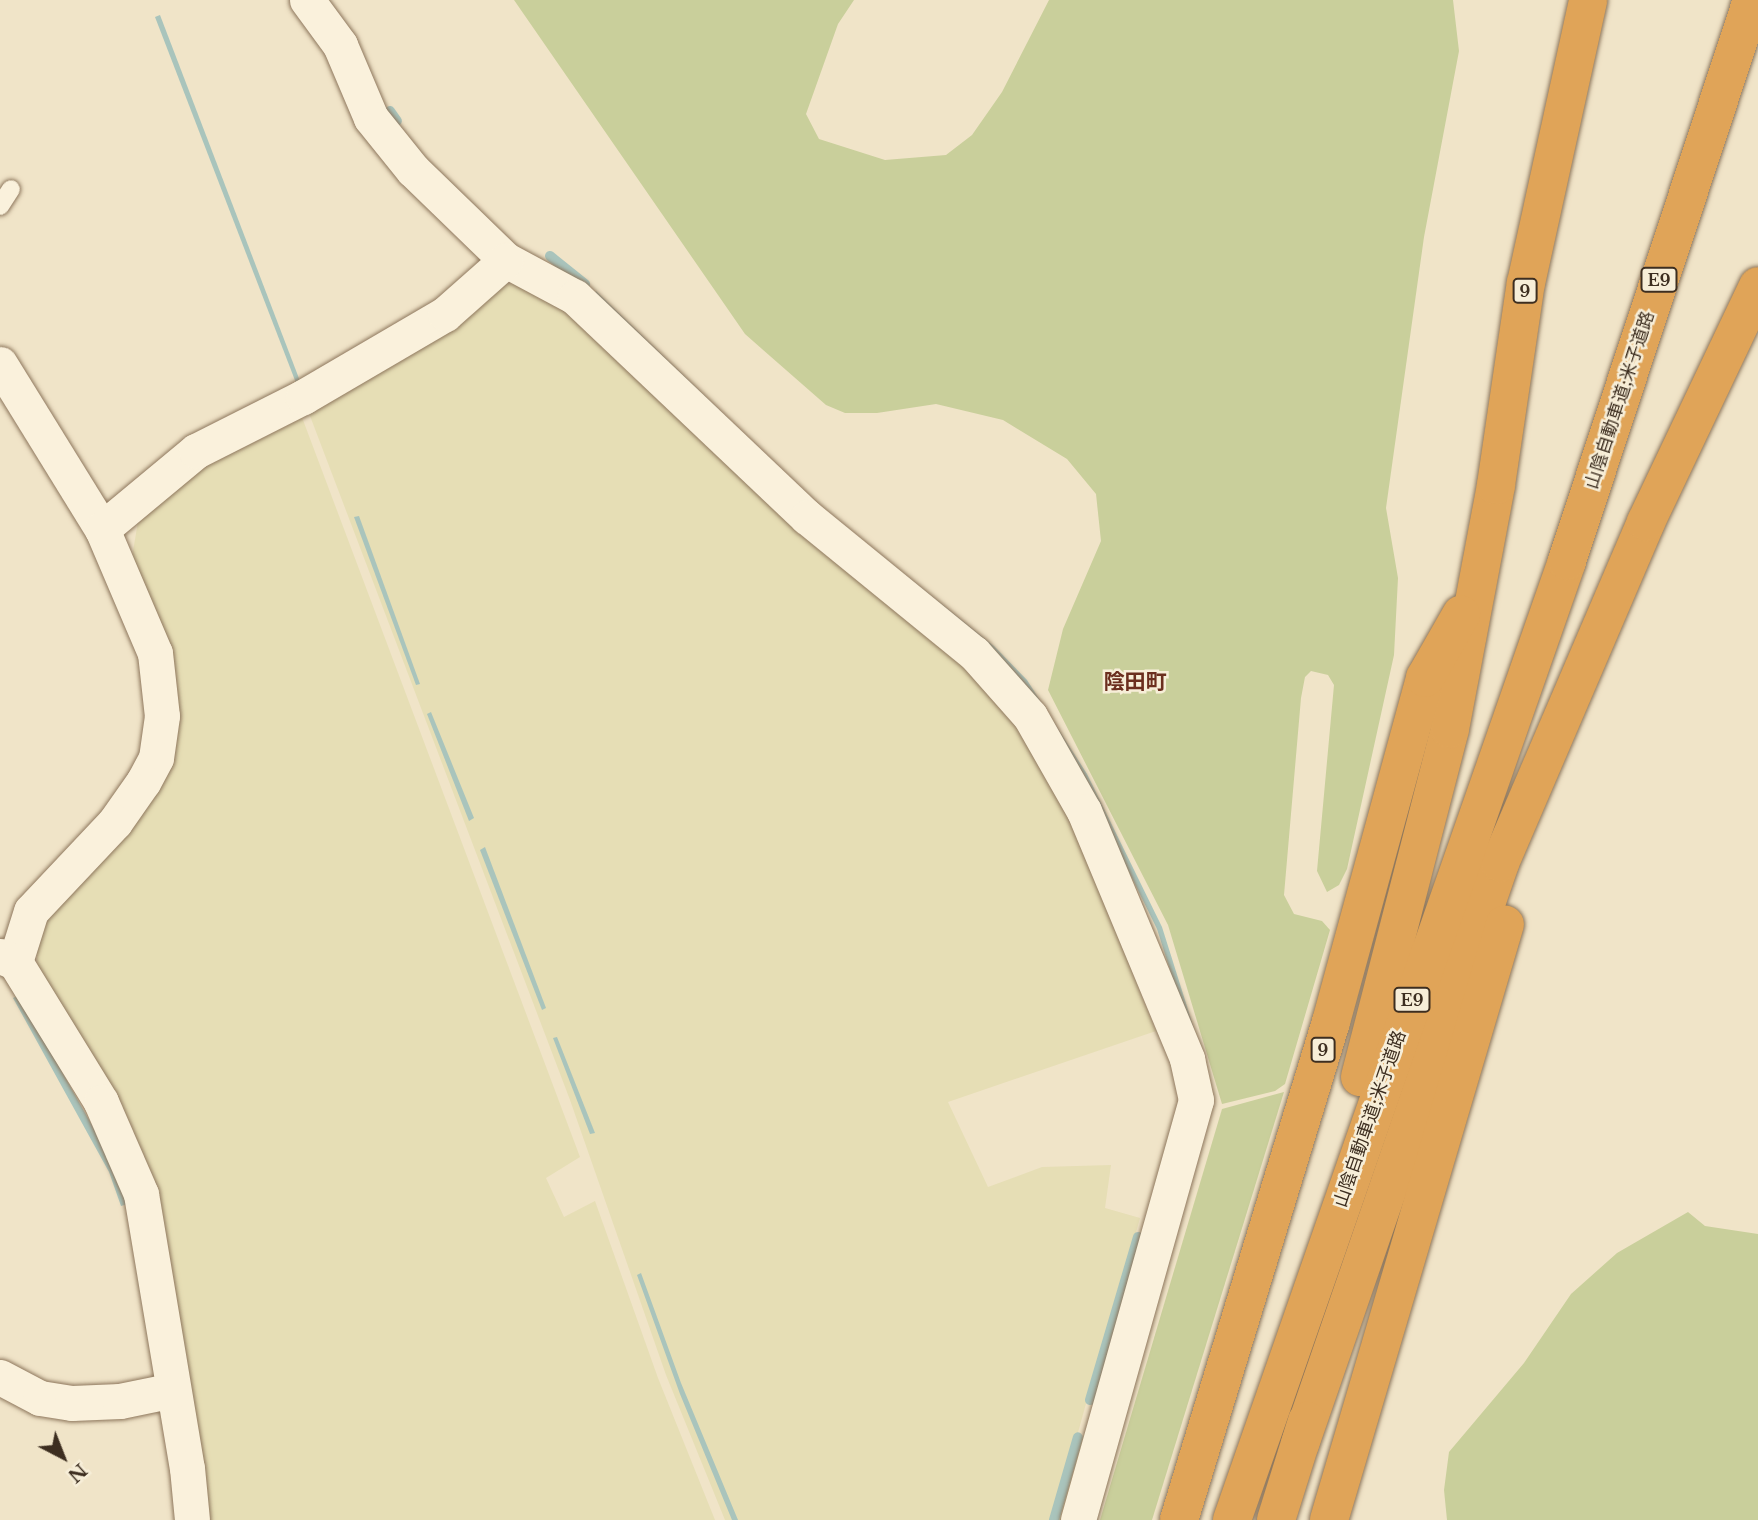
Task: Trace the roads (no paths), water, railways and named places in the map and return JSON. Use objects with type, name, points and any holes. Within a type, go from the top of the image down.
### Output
[{"type":"highway","name":"9","points":[[1178,1520],[1331,1021],[1425,678],[1477,585],[1526,283],[1588,0]]},
{"type":"highway","name":"山陰自動車道;米子道路","points":[[1232,1520],[1567,561],[1752,0]]},
{"type":"highway","points":[[1300,1444],[1500,863],[1646,522],[1758,286]]},
{"type":"highway","name":"山陰自動車道;米子道路","points":[[1276,1520],[1567,561]]},
{"type":"highway","points":[[1258,1440],[1417,869],[1477,585]]},
{"type":"highway","points":[[1329,1520],[1578,685]]},
{"type":"street","points":[[307,0],[340,45],[356,89],[388,142],[506,260],[575,297],[799,511],[974,653],[1030,716],[1084,811],[1187,1059],[1196,1100],[1078,1520]]},
{"type":"street","points":[[102,529],[196,451],[303,397],[446,314],[506,260]]},
{"type":"street","points":[[0,364],[102,529],[155,653],[161,735],[156,758],[132,800],[31,911],[8,959],[101,1102],[141,1194],[192,1520]]},
{"type":"street","points":[[0,1377],[40,1398],[72,1403],[120,1401],[173,1390]]},
{"type":"lane","points":[[0,206],[11,189]]},
{"type":"water","points":[[160,15],[300,381],[296,383],[155,17]]},
{"type":"water","points":[[596,291],[816,503],[994,646],[1027,680],[1087,774],[1162,927],[1202,1054],[1197,1055],[1157,929],[1079,770],[845,533],[594,295]]},
{"type":"water","points":[[359,516],[420,684],[416,685],[354,517]]},
{"type":"water","points":[[431,712],[474,818],[469,821],[427,714]]},
{"type":"water","points":[[485,847],[546,1008],[542,1010],[480,850]]},
{"type":"water","points":[[19,995],[117,1170],[128,1204],[121,1206],[109,1172],[13,998]]},
{"type":"water","points":[[557,1037],[595,1133],[590,1134],[553,1038]]},
{"type":"water","points":[[641,1273],[681,1383],[738,1520],[732,1520],[680,1394],[637,1275]]},
{"type":"waterway","points":[[390,111],[397,121]]},
{"type":"waterway","points":[[550,256],[585,284]]},
{"type":"waterway","points":[[1090,1400],[1138,1237]]},
{"type":"waterway","points":[[1054,1520],[1078,1437]]},
{"type":"district","name":"陰田町","points":[[1135,682]]}]
